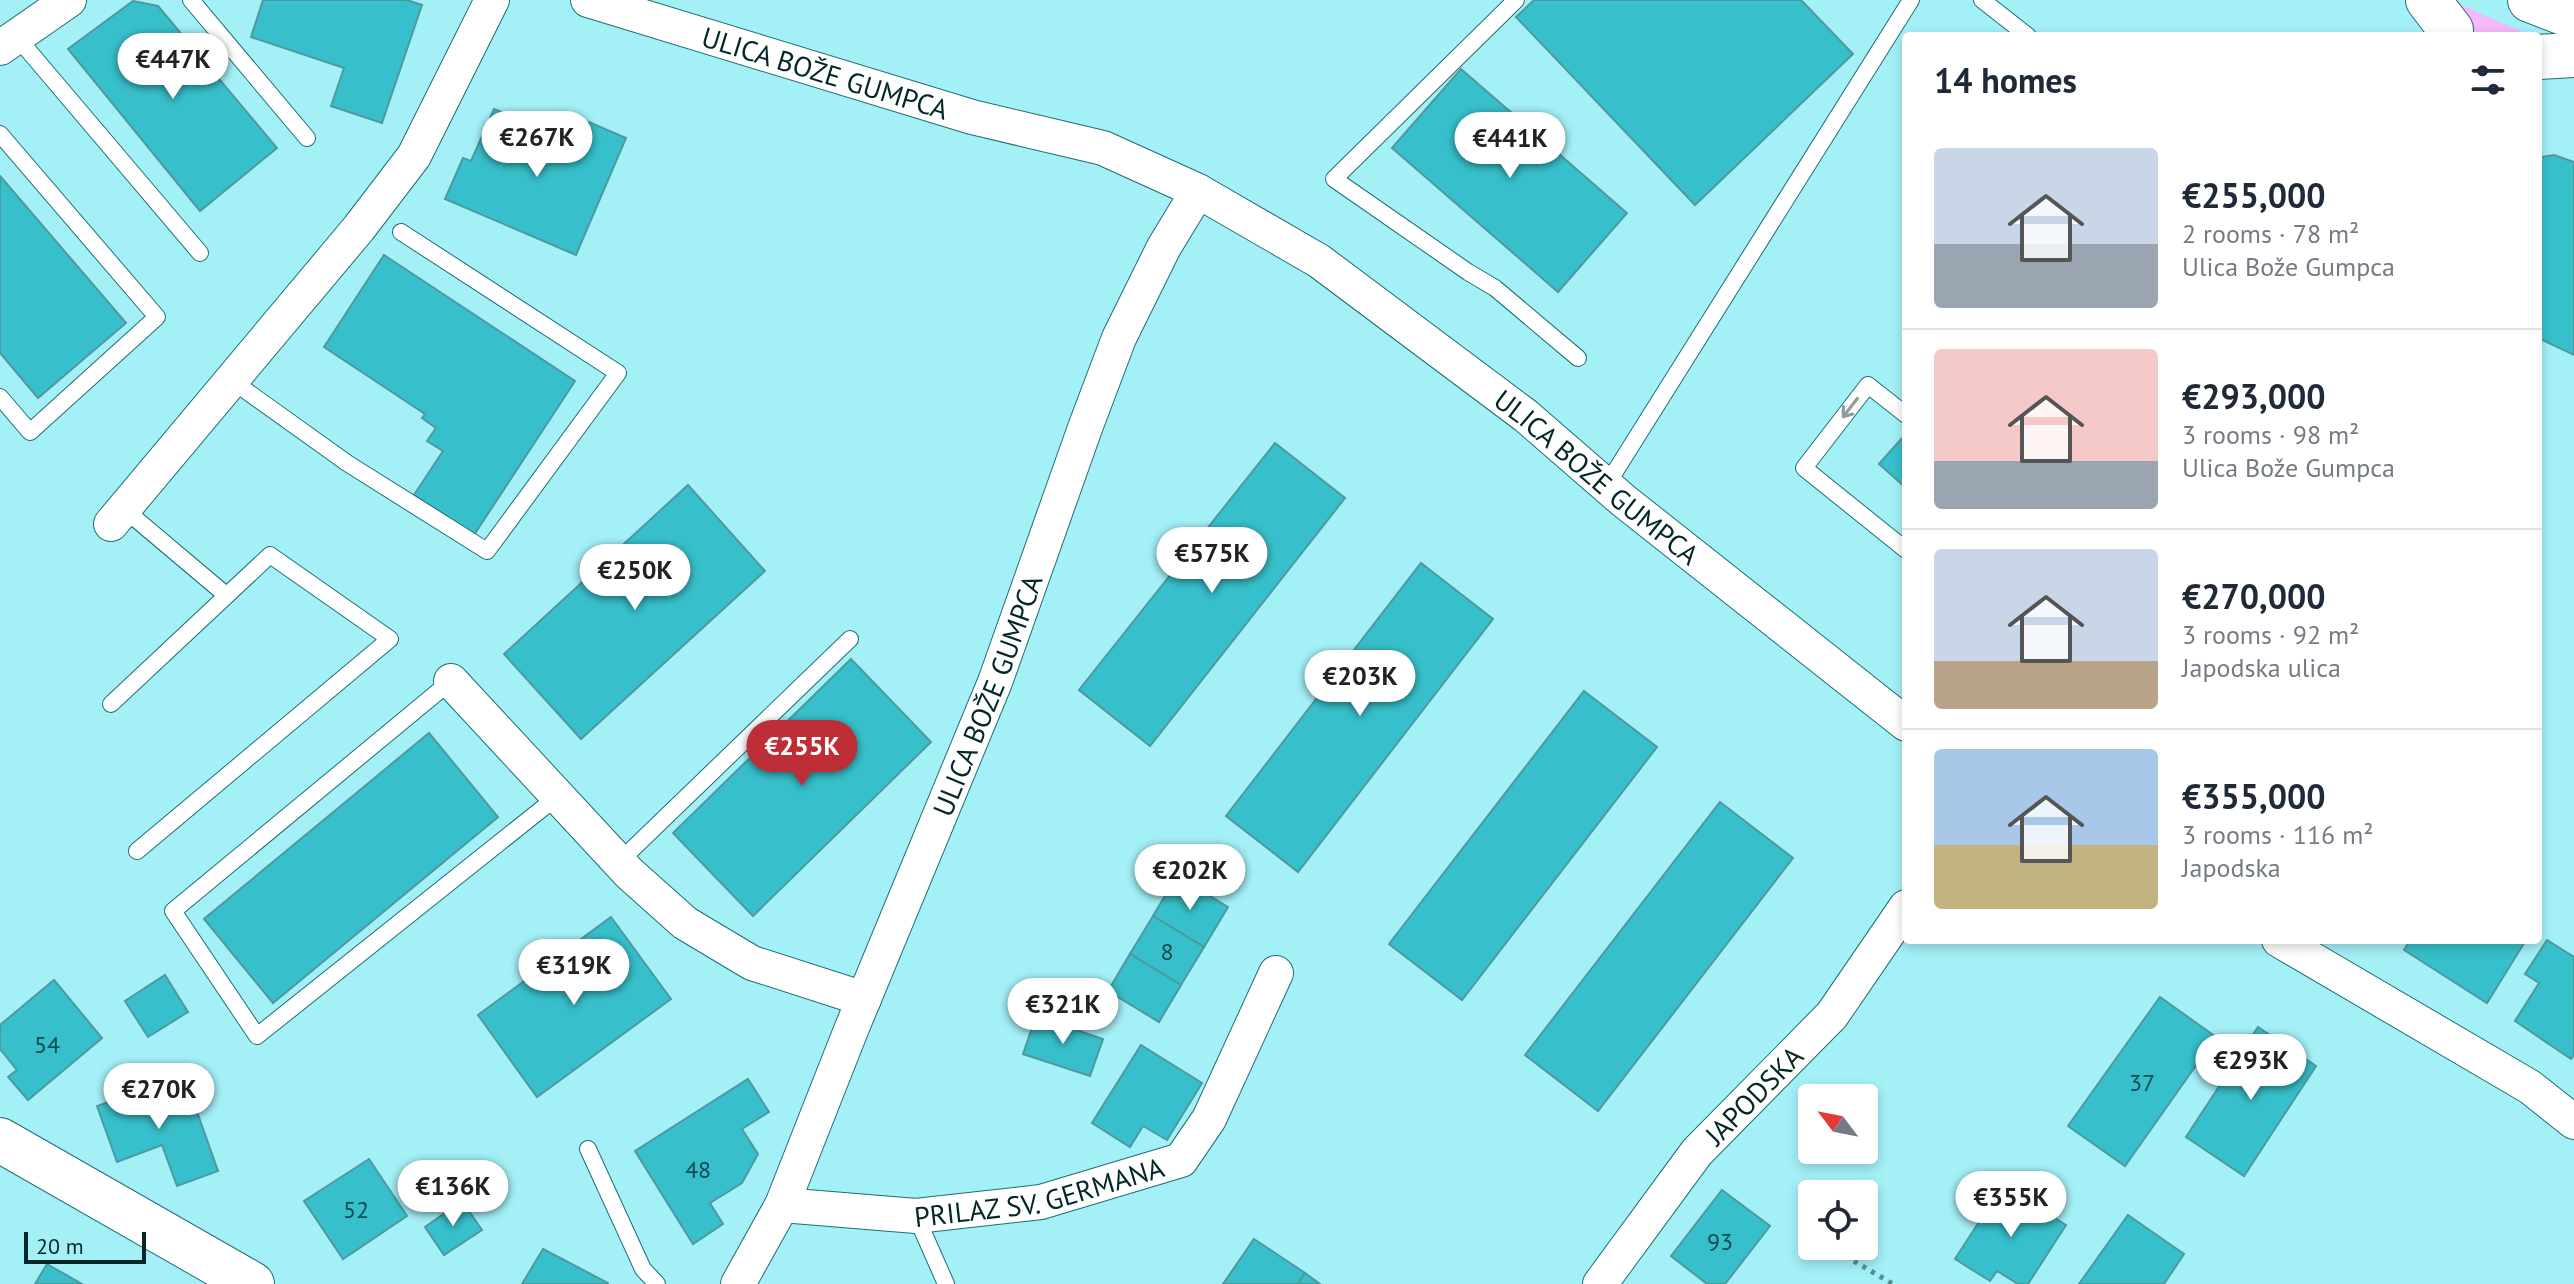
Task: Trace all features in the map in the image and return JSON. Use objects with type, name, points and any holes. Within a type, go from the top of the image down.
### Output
[{"type":"street","points":[[6,38],[69,0]]},
{"type":"street","points":[[118,516],[359,228],[414,156],[492,0]]},
{"type":"street","name":"ULICA BOŽE GUMPCA","points":[[588,0],[972,117],[1103,148],[1198,191],[1319,261],[1526,416],[1606,486],[1902,721]]},
{"type":"street","points":[[2428,0],[2451,32]]},
{"type":"street","points":[[2530,0],[2574,17]]},
{"type":"street","points":[[2542,57],[2574,55]]},
{"type":"street","name":"ULICA BOŽE GUMPCA","points":[[738,1284],[782,1205],[995,682],[1119,338],[1164,247],[1198,191]]},
{"type":"street","points":[[451,681],[619,862],[685,923],[752,963],[864,999]]},
{"type":"street","name":"JAPODSKA","points":[[1600,1284],[1697,1152],[1832,1015],[1902,913]]},
{"type":"street","points":[[2286,944],[2530,1087],[2574,1122]]},
{"type":"street","name":"PRILAZ SV. GERMANA","points":[[782,1205],[916,1216],[1041,1202],[1181,1160],[1209,1119],[1276,973]]},
{"type":"street","points":[[0,1140],[246,1283]]},
{"type":"lane","points":[[191,0],[307,138]]},
{"type":"lane","points":[[1516,0],[1334,179],[1495,288],[1578,358]]},
{"type":"lane","points":[[1606,486],[1911,0]]},
{"type":"lane","points":[[1982,0],[2023,32]]},
{"type":"lane","points":[[6,38],[200,253]]},
{"type":"lane","points":[[0,134],[157,317],[30,432],[0,397]]},
{"type":"lane","points":[[231,380],[347,463],[487,551],[618,373],[401,232]]},
{"type":"lane","points":[[1902,412],[1868,385],[1804,468],[1902,547]]},
{"type":"lane","points":[[118,516],[226,595]]},
{"type":"lane","points":[[111,704],[270,555],[390,639],[137,851]]},
{"type":"lane","points":[[619,862],[850,639]]},
{"type":"lane","points":[[451,681],[173,911],[257,1036],[558,796]]},
{"type":"lane","points":[[588,1149],[643,1269],[657,1284]]},
{"type":"lane","points":[[916,1216],[946,1284]]},
{"type":"path","points":[[1852,1260],[1893,1284]]},
{"type":"shaded area","points":[[2459,4],[2523,32],[2470,32]]},
{"type":"building","points":[[263,0],[407,0],[422,5],[382,123],[331,106],[344,68],[251,37]]},
{"type":"building","points":[[1534,0],[1801,0],[1853,54],[1695,205],[1516,17]]},
{"type":"building","points":[[133,1],[158,6],[277,148],[200,211],[68,49]]},
{"type":"building","points":[[1461,69],[1627,213],[1558,292],[1392,148]]},
{"type":"building","points":[[494,109],[579,146],[589,122],[626,138],[576,255],[445,199],[463,158],[471,161]]},
{"type":"building","points":[[2554,155],[2574,162],[2574,355],[2542,340],[2542,157]]},
{"type":"building","points":[[0,176],[126,323],[38,398],[0,353]]},
{"type":"building","points":[[384,255],[575,381],[474,535],[414,495],[443,451],[427,441],[436,428],[422,418],[425,414],[324,347]]},
{"type":"building","points":[[1902,438],[1902,484],[1879,464]]},
{"type":"building","points":[[1275,443],[1345,498],[1150,746],[1079,690]]},
{"type":"building","points":[[688,485],[765,571],[581,739],[504,654]]},
{"type":"building","points":[[1421,563],[1493,619],[1298,872],[1226,816]]},
{"type":"building","points":[[851,659],[931,742],[753,916],[673,833]]},
{"type":"building","points":[[1584,691],[1657,747],[1462,1000],[1389,944]]},
{"type":"building","points":[[429,733],[498,817],[273,1003],[204,919]]},
{"type":"building","points":[[1720,802],[1793,858],[1598,1111],[1525,1055]]},
{"type":"building","points":[[1177,876],[1228,907],[1204,947],[1153,916]]},
{"type":"building","points":[[1153,916],[1204,947],[1181,985],[1130,954]]},
{"type":"building","points":[[611,917],[671,999],[537,1097],[478,1015]]},
{"type":"building","points":[[2547,940],[2574,957],[2574,1055],[2571,1059],[2515,1021],[2539,983],[2525,974]]},
{"type":"building","points":[[2408,944],[2524,944],[2487,1003],[2404,950]]},
{"type":"building","points":[[1130,954],[1181,985],[1159,1022],[1108,991]]},
{"type":"building","points":[[165,975],[188,1012],[148,1037],[125,1001]]},
{"type":"building","points":[[54,980],[102,1038],[28,1100],[8,1077],[17,1070],[0,1049],[0,1025]]},
{"type":"building","points":[[2160,997],[2216,1037],[2125,1166],[2068,1126]]},
{"type":"building","points":[[1036,1016],[1103,1039],[1090,1076],[1023,1054]]},
{"type":"building","points":[[2258,1027],[2316,1066],[2244,1176],[2186,1137]]},
{"type":"building","points":[[1141,1045],[1202,1083],[1167,1140],[1143,1126],[1130,1147],[1092,1123]]},
{"type":"building","points":[[171,1079],[183,1114],[196,1109],[218,1171],[177,1186],[162,1145],[117,1162],[97,1106]]},
{"type":"building","points":[[748,1079],[769,1112],[742,1129],[758,1154],[742,1183],[710,1203],[723,1224],[693,1244],[635,1151]]},
{"type":"building","points":[[369,1159],[407,1216],[343,1259],[304,1201]]},
{"type":"building","points":[[2003,1185],[2066,1225],[2028,1284],[2018,1284],[1997,1271],[1990,1281],[1955,1259]]},
{"type":"building","points":[[1722,1190],[1770,1226],[1725,1284],[1707,1284],[1671,1256]]},
{"type":"building","points":[[462,1201],[482,1230],[444,1255],[425,1227]]},
{"type":"building","points":[[2128,1215],[2184,1254],[2164,1284],[2079,1284]]},
{"type":"building","points":[[1254,1239],[1305,1273],[1298,1284],[1223,1284]]},
{"type":"building","points":[[543,1249],[608,1283],[608,1284],[522,1284]]},
{"type":"building","points":[[47,1264],[82,1284],[35,1284]]},
{"type":"building","points":[[1305,1273],[1320,1284],[1298,1284]]}]
